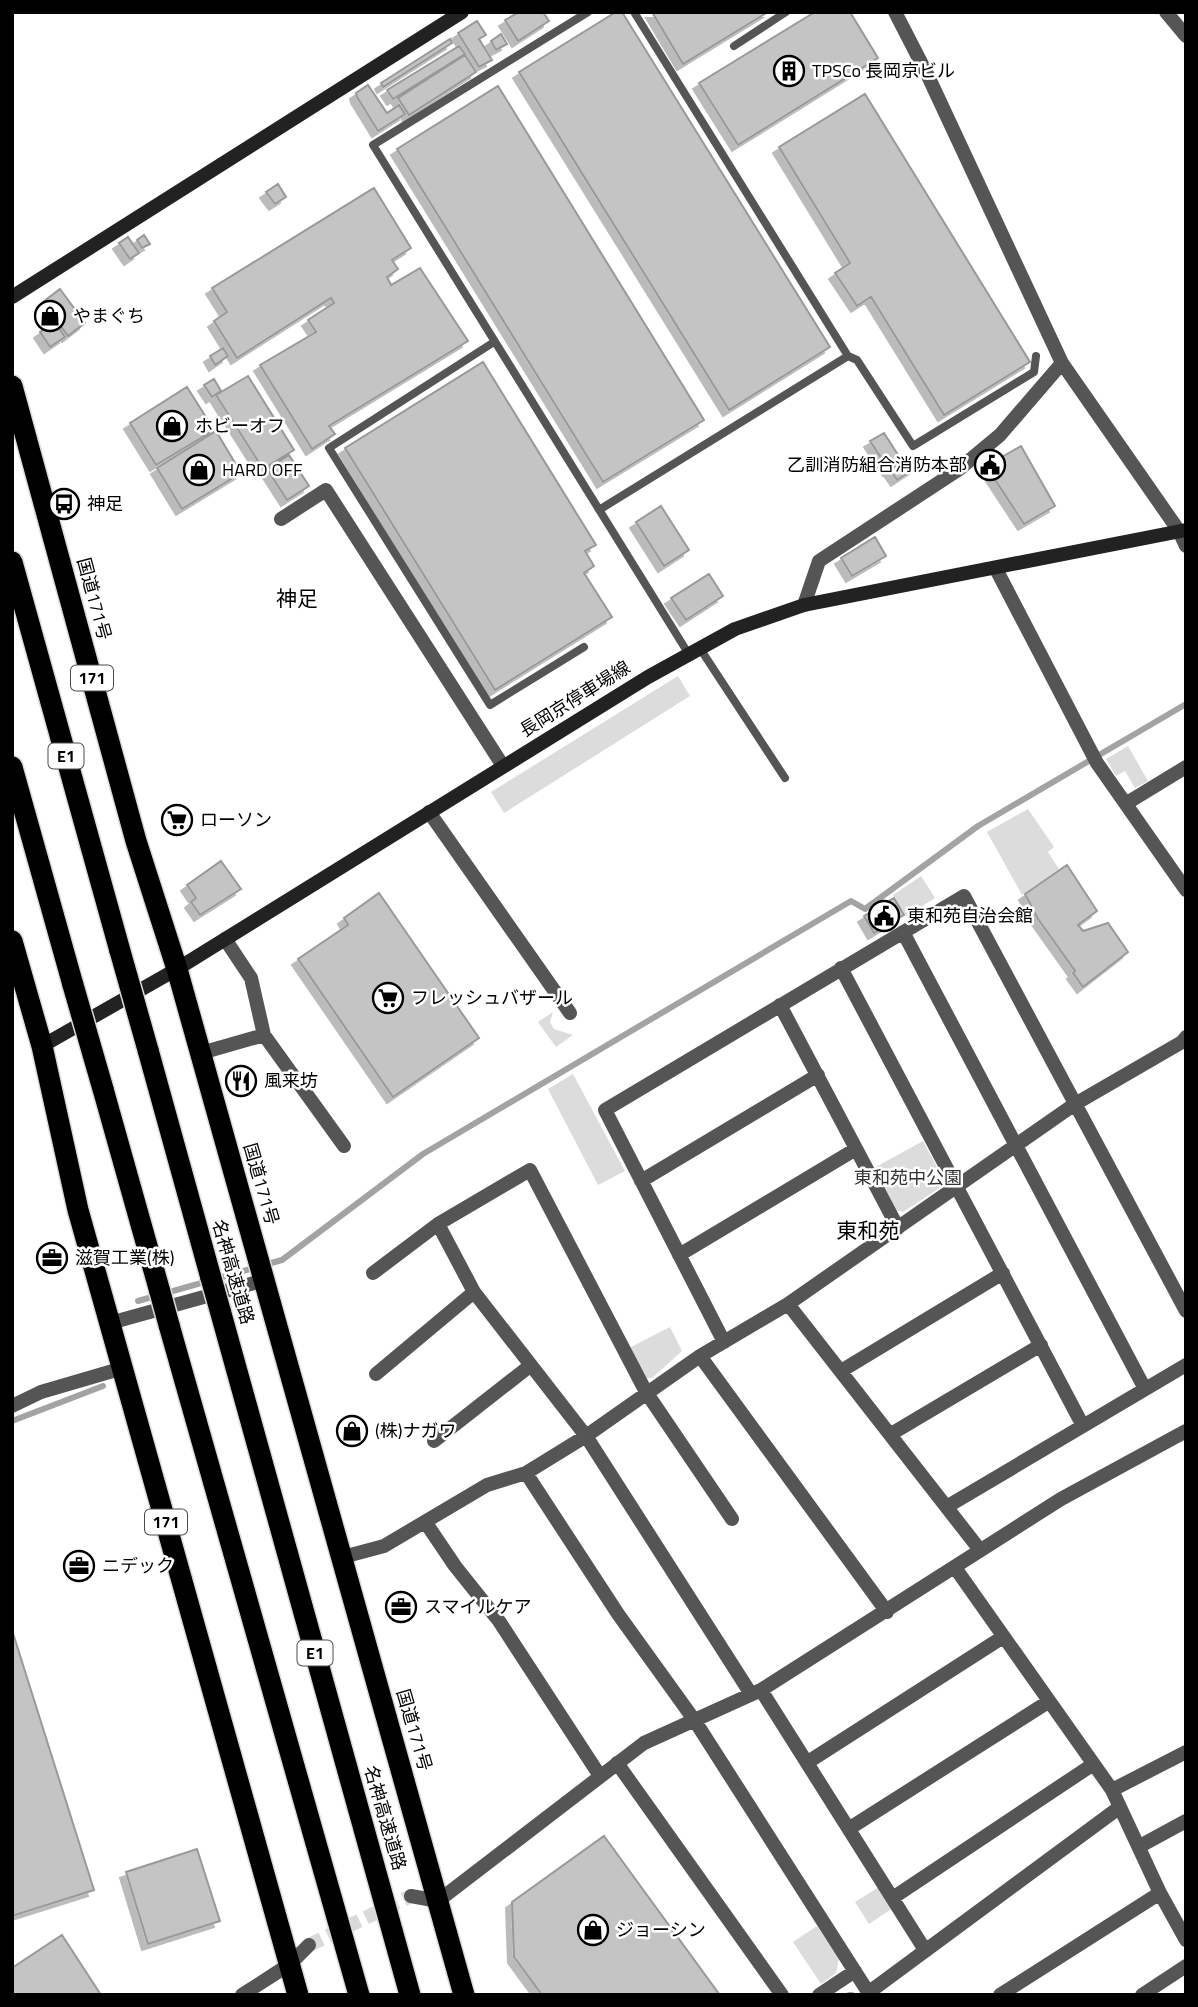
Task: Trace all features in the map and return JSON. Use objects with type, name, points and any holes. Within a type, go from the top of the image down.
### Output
[{"type":"highway","name":"国道171号","points":[[12,386],[136,841],[201,1052],[464,1995]]},
{"type":"highway","name":"名神高速道路","points":[[12,562],[410,1995]]},
{"type":"highway","points":[[12,767],[359,1995]]},
{"type":"highway","name":"171","points":[[12,941],[42,1046],[78,1210],[298,1995]]},
{"type":"main road","points":[[12,297],[462,12]]},
{"type":"main road","name":"長岡京停車場線","points":[[42,1046],[177,969],[693,650],[735,629],[804,605],[1182,530]]},
{"type":"street","points":[[895,12],[928,76],[1062,363],[1182,530],[1186,546]]},
{"type":"street","points":[[1166,12],[1186,37]]},
{"type":"street","points":[[804,605],[819,561],[958,470],[1000,435],[1062,363]]},
{"type":"street","points":[[281,519],[326,490],[503,766]]},
{"type":"street","points":[[996,569],[1095,758],[1186,890]]},
{"type":"street","points":[[1127,803],[1186,767]]},
{"type":"street","points":[[429,812],[570,1013]]},
{"type":"street","points":[[724,1342],[605,1110],[964,896],[1186,1311]]},
{"type":"street","points":[[903,932],[1145,1389]]},
{"type":"street","points":[[225,939],[251,978],[264,1035],[344,1146]]},
{"type":"street","points":[[841,968],[1083,1426]]},
{"type":"street","points":[[780,1005],[898,1227]]},
{"type":"street","points":[[201,1052],[264,1035]]},
{"type":"street","points":[[343,1557],[384,1546],[487,1485],[526,1473],[586,1436],[700,1356],[789,1304],[1075,1104],[1185,1043]]},
{"type":"street","points":[[641,1181],[818,1075]]},
{"type":"street","points":[[679,1255],[856,1149]]},
{"type":"street","points":[[373,1273],[438,1224],[530,1170],[646,1392],[732,1519]]},
{"type":"street","points":[[438,1224],[474,1292],[586,1436],[756,1692],[808,1762],[925,1950]]},
{"type":"street","points":[[110,1323],[262,1271]]},
{"type":"street","points":[[841,1371],[1003,1273]]},
{"type":"street","points":[[376,1374],[474,1292]]},
{"type":"street","points":[[789,1304],[980,1550]]},
{"type":"street","points":[[891,1434],[1041,1345]]},
{"type":"street","points":[[700,1356],[887,1612]]},
{"type":"street","points":[[434,1441],[531,1365]]},
{"type":"street","points":[[948,1506],[1186,1365]]},
{"type":"street","points":[[12,1406],[41,1392],[123,1368]]},
{"type":"street","points":[[411,1896],[438,1901],[644,1743],[756,1692],[956,1569],[980,1550],[1061,1499],[1186,1431]]},
{"type":"street","points":[[526,1473],[618,1614],[695,1721],[869,1994],[1120,1807]]},
{"type":"street","points":[[426,1523],[455,1566],[499,1621],[600,1776]]},
{"type":"street","points":[[956,1569],[1112,1790],[1160,1893],[1186,1940]]},
{"type":"street","points":[[808,1762],[1003,1637]]},
{"type":"street","points":[[850,1828],[1048,1702]]},
{"type":"street","points":[[1112,1790],[1186,1752]]},
{"type":"street","points":[[617,1763],[782,1995]]},
{"type":"street","points":[[894,1897],[1092,1765]]},
{"type":"street","points":[[1140,1846],[1186,1821]]},
{"type":"street","points":[[1000,1995],[1160,1893]]},
{"type":"street","points":[[242,1995],[290,1964],[309,1945]]},
{"type":"street","points":[[1142,1995],[1186,1966]]},
{"type":"street","points":[[819,1995],[855,1971]]},
{"type":"lane","points":[[588,12],[373,145],[599,510],[693,650],[785,778]]},
{"type":"lane","points":[[634,12],[848,356],[857,360],[913,446],[1034,372],[1037,356]]},
{"type":"lane","points":[[734,46],[786,12]]},
{"type":"lane","points":[[495,342],[329,448],[490,705],[584,647]]},
{"type":"lane","points":[[599,510],[848,356]]},
{"type":"green space","points":[[678,676],[690,696],[504,813],[491,792]]},
{"type":"green space","points":[[1128,746],[1148,781],[1135,788],[1125,771],[1116,776],[1106,759]]},
{"type":"green space","points":[[1028,809],[1054,847],[1048,852],[1059,869],[1022,895],[987,832]]},
{"type":"green space","points":[[921,876],[935,898],[906,916],[893,895]]},
{"type":"green space","points":[[553,1012],[550,1022],[554,1029],[573,1035],[556,1047],[538,1022]]},
{"type":"green space","points":[[573,1074],[625,1171],[598,1185],[548,1089]]},
{"type":"green space","name":"東和苑中公園","points":[[923,1141],[943,1178],[941,1187],[903,1212],[894,1210],[872,1169]]},
{"type":"green space","points":[[670,1327],[682,1351],[652,1378],[645,1378],[629,1348]]},
{"type":"green space","points":[[879,1887],[893,1908],[869,1924],[855,1902]]},
{"type":"green space","points":[[817,1926],[839,1959],[836,1973],[821,1984],[793,1942]]},
{"type":"building","points":[[519,12],[543,12],[549,21],[518,41],[505,20]]},
{"type":"building","points":[[616,12],[622,12],[830,347],[729,410],[519,72]]},
{"type":"building","points":[[652,12],[768,12],[683,64]]},
{"type":"building","name":"TPSCo 長岡京ビル","points":[[815,12],[850,12],[878,58],[738,145],[699,83]]},
{"type":"building","points":[[477,21],[486,35],[479,39],[492,60],[479,67],[458,33]]},
{"type":"building","points":[[501,34],[507,44],[496,50],[491,41]]},
{"type":"building","points":[[450,39],[452,43],[383,87],[381,83]]},
{"type":"building","points":[[459,46],[465,54],[393,99],[387,90]]},
{"type":"building","points":[[465,55],[476,72],[409,115],[398,98]]},
{"type":"building","points":[[368,85],[387,113],[399,105],[405,114],[378,131],[356,93]]},
{"type":"building","points":[[498,86],[704,420],[603,482],[397,149]]},
{"type":"building","points":[[865,94],[1030,362],[944,415],[871,297],[857,306],[835,273],[850,263],[779,147]]},
{"type":"building","points":[[278,184],[286,197],[275,204],[266,192]]},
{"type":"building","points":[[374,188],[411,248],[392,260],[398,269],[387,277],[391,285],[420,268],[468,341],[329,426],[335,434],[312,449],[260,365],[316,332],[308,320],[334,303],[331,298],[237,358],[214,321],[227,312],[212,288]]},
{"type":"building","points":[[144,235],[150,244],[142,248],[137,240]]},
{"type":"building","points":[[128,237],[139,253],[130,259],[119,243]]},
{"type":"building","points":[[60,289],[85,323],[68,336],[43,302]]},
{"type":"building","points":[[55,322],[65,337],[50,347],[40,332]]},
{"type":"building","points":[[223,348],[228,356],[215,365],[210,356]]},
{"type":"building","points":[[483,362],[596,545],[585,551],[594,566],[584,573],[612,617],[495,690],[345,448]]},
{"type":"building","points":[[248,376],[294,450],[263,469],[216,395]]},
{"type":"building","points":[[214,379],[221,391],[212,397],[204,385]]},
{"type":"building","name":"ホビーオフ","points":[[187,387],[214,430],[156,465],[130,423]]},
{"type":"building","name":"HARD OFF","points":[[216,431],[241,473],[182,509],[157,468]]},
{"type":"building","points":[[884,433],[902,461],[889,470],[870,441]]},
{"type":"building","points":[[1021,446],[1055,506],[1024,524],[986,466]]},
{"type":"building","points":[[289,455],[309,486],[287,500],[267,469]]},
{"type":"building","points":[[908,458],[915,468],[897,480],[890,470]]},
{"type":"building","points":[[661,506],[689,550],[664,566],[636,522]]},
{"type":"building","points":[[875,537],[886,556],[852,576],[841,558]]},
{"type":"building","points":[[709,574],[723,596],[686,620],[671,598]]},
{"type":"building","points":[[221,861],[241,889],[200,915],[191,902],[196,898],[187,885]]},
{"type":"building","points":[[1067,865],[1097,911],[1078,925],[1083,931],[1108,923],[1128,952],[1083,987],[1073,973],[1075,971],[1038,919],[1025,894]]},
{"type":"building","name":"フレッシュバザール","points":[[379,893],[479,1038],[393,1097],[298,959],[348,925],[344,918]]},
{"type":"building","name":"東和苑自治会館","points":[[894,898],[904,915],[874,933],[864,916]]},
{"type":"building","points":[[12,1630],[94,1890],[12,1916]]},
{"type":"building","name":"ジョーシン","points":[[604,1836],[718,1995],[542,1995],[514,1957],[512,1902]]},
{"type":"building","points":[[197,1849],[220,1921],[148,1944],[126,1872]]},
{"type":"building","points":[[62,1935],[101,1995],[12,1995],[12,1968]]},
{"type":"waterway","points":[[138,1301],[282,1260],[423,1154],[851,901],[865,909],[978,826],[1186,704]]},
{"type":"waterway","points":[[12,1421],[103,1386]]},
{"type":"tunnel","points":[[309,1945],[411,1896]]},
{"type":"place","name":"TPSCo 長岡京ビル","points":[[789,71]]},
{"type":"place","name":"やまぐち","points":[[50,316]]},
{"type":"place","name":"ホビーオフ","points":[[172,426]]},
{"type":"place","name":"乙訓消防組合消防本部","points":[[990,465]]},
{"type":"place","name":"HARD OFF","points":[[199,470]]},
{"type":"place","name":"神足","points":[[64,504]]},
{"type":"place","name":"ローソン","points":[[177,820]]},
{"type":"place","name":"東和苑自治会館","points":[[884,916]]},
{"type":"place","name":"フレッシュバザール","points":[[388,998]]},
{"type":"place","name":"風来坊","points":[[241,1081]]},
{"type":"place","name":"滋賀工業(株)","points":[[52,1258]]},
{"type":"place","name":"(株)ナガワ","points":[[352,1431]]},
{"type":"place","name":"ニデック","points":[[79,1566]]},
{"type":"place","name":"スマイルケア","points":[[401,1607]]},
{"type":"place","name":"ジョーシン","points":[[593,1930]]},
{"type":"district","name":"神足","points":[[297,599]]},
{"type":"district","name":"東和苑","points":[[868,1231]]}]
